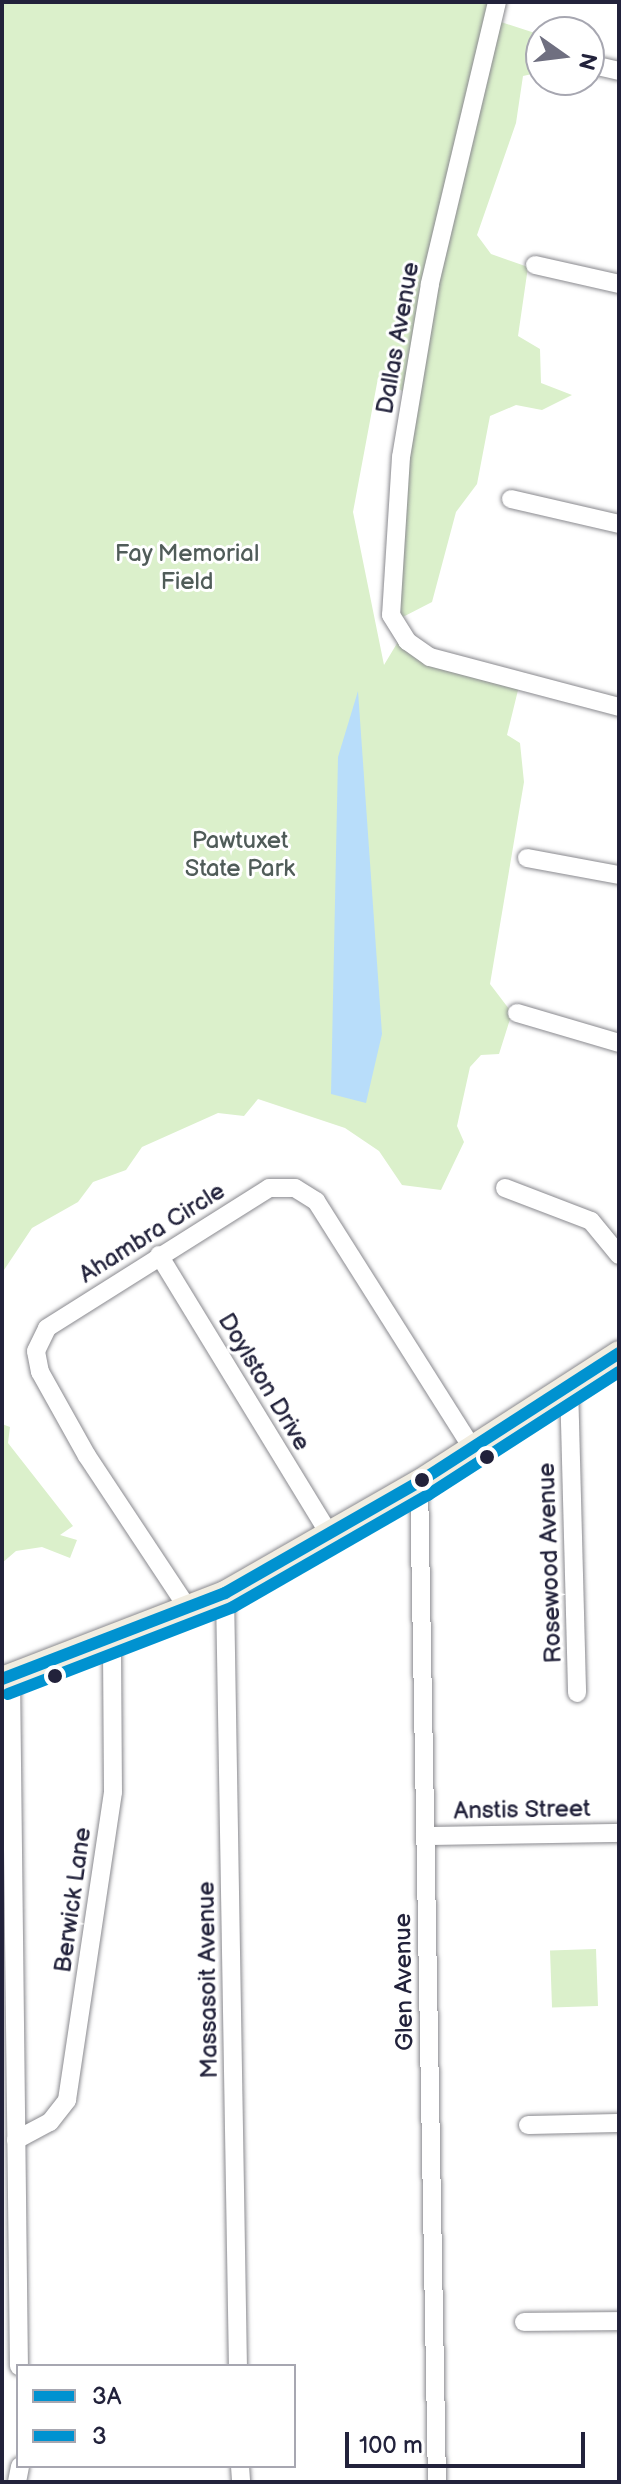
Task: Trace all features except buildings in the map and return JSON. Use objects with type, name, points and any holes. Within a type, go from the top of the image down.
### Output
[{"type":"main road","points":[[6,1678],[225,1593],[419,1482],[619,1353]]},
{"type":"street","name":"Dallas Avenue","points":[[497,2],[430,284],[401,457],[391,615],[407,641],[445,662],[619,707]]},
{"type":"street","points":[[535,265],[619,284]]},
{"type":"street","points":[[511,499],[619,524]]},
{"type":"street","points":[[527,858],[619,875]]},
{"type":"street","points":[[517,1013],[619,1043]]},
{"type":"street","name":"Ahambra Circle","points":[[187,1607],[87,1456],[40,1372],[36,1351],[47,1328],[269,1188],[303,1192],[471,1446]]},
{"type":"street","points":[[505,1188],[591,1221],[619,1255]]},
{"type":"street","name":"Doylston Drive","points":[[159,1255],[329,1534]]},
{"type":"street","name":"Rosewood Avenue","points":[[569,1384],[577,1693]]},
{"type":"street","name":"Glen Avenue","points":[[419,1482],[437,2482]]},
{"type":"street","name":"Massasoit Avenue","points":[[225,1593],[238,2364]]},
{"type":"street","name":"Berwick Lane","points":[[16,2140],[50,2122],[67,2100],[113,1792],[112,1638]]},
{"type":"street","points":[[6,1678],[19,2364]]},
{"type":"street","name":"Anstis Street","points":[[425,1836],[619,1833]]},
{"type":"street","points":[[528,2125],[619,2123]]},
{"type":"street","points":[[524,2322],[619,2321]]},
{"type":"green space","name":"Pawtuxet State Park","points":[[2,2],[499,2],[498,21],[525,30],[525,76],[516,123],[477,235],[491,254],[528,267],[518,336],[540,349],[541,383],[572,395],[542,410],[516,405],[490,416],[477,484],[456,512],[432,602],[397,620],[414,397],[378,378],[353,512],[384,665],[402,635],[412,645],[519,686],[507,735],[520,743],[524,782],[490,984],[512,1013],[499,1054],[481,1055],[470,1067],[457,1126],[464,1142],[441,1190],[402,1185],[379,1151],[345,1128],[258,1099],[244,1116],[218,1113],[142,1147],[126,1170],[93,1182],[78,1202],[32,1228],[2,1273]]},
{"type":"green space","points":[[2,1424],[10,1427],[8,1443],[73,1526],[60,1535],[77,1540],[70,1558],[42,1547],[16,1551],[2,1563]]},
{"type":"green space","points":[[596,1949],[598,2006],[552,2008],[550,1951]]},
{"type":"water","points":[[358,691],[382,1034],[366,1103],[331,1094],[338,757]]},
{"type":"transit line","name":"3A","points":[[2,1679],[225,1593],[419,1482],[619,1353]]},
{"type":"transit line","name":"3","points":[[8,1694],[233,1607],[428,1495],[619,1372]]},
{"type":"park label","name":"Fay Memorial Field","points":[[187,568]]}]
